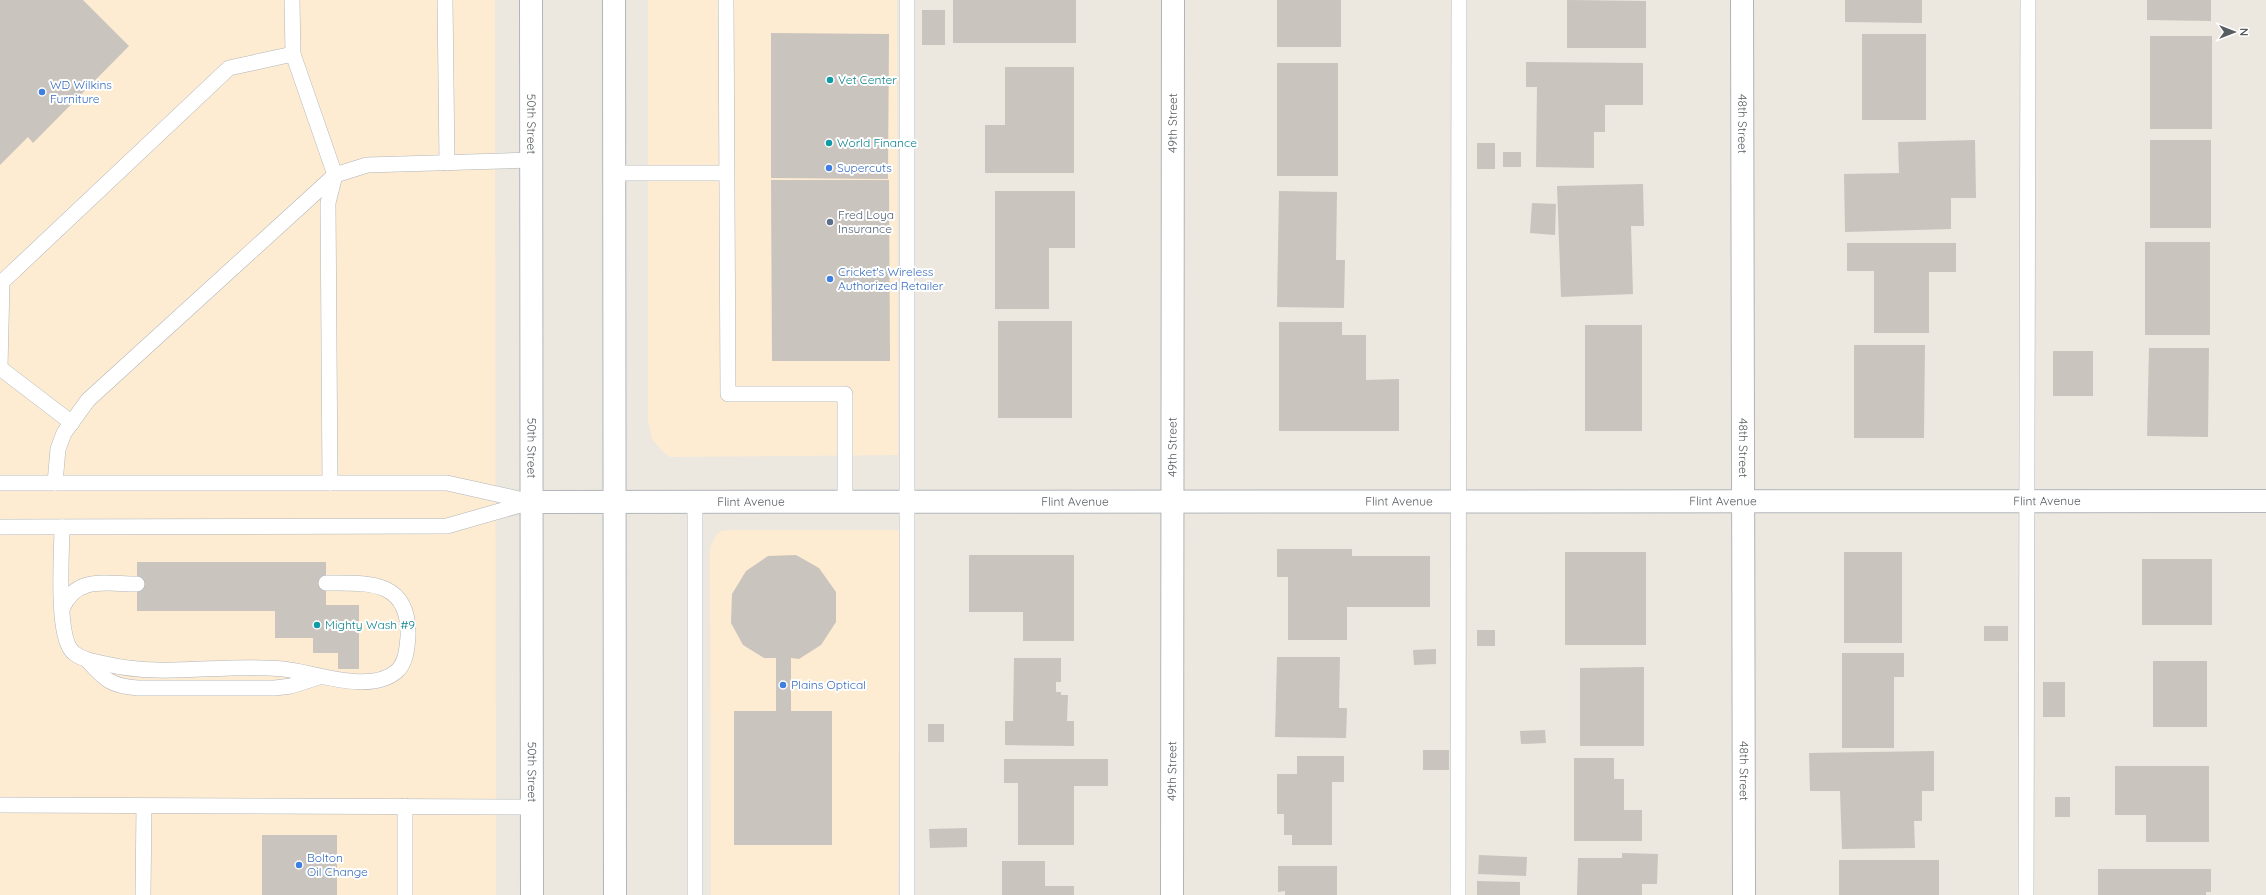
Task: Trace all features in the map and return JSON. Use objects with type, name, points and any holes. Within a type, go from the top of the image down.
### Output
[{"type":"street","name":"50th Street","points":[[531,0],[532,895]]},
{"type":"street","points":[[614,0],[615,895]]},
{"type":"street","name":"49th Street","points":[[1172,895],[1173,0]]},
{"type":"street","name":"48th Street","points":[[1742,0],[1745,500],[1744,895]]},
{"type":"street","name":"Flint Avenue","points":[[531,502],[1173,500],[2266,501]]},
{"type":"lane","points":[[292,0],[293,54],[335,175],[328,203],[330,483]]},
{"type":"lane","points":[[445,0],[447,163]]},
{"type":"lane","points":[[726,0],[728,394],[844,394],[844,501]]},
{"type":"lane","points":[[906,0],[906,895]]},
{"type":"lane","points":[[1458,895],[1459,0]]},
{"type":"lane","points":[[2026,895],[2028,0]]},
{"type":"lane","points":[[72,423],[0,368],[2,282],[229,68],[293,54]]},
{"type":"lane","points":[[55,483],[58,449],[64,433],[88,400],[335,175],[367,165],[531,160]]},
{"type":"lane","points":[[614,173],[726,173]]},
{"type":"lane","points":[[0,483],[447,483],[531,502]]},
{"type":"lane","points":[[0,527],[447,526],[531,502]]},
{"type":"lane","points":[[695,502],[695,895]]},
{"type":"lane","points":[[62,527],[62,610],[64,637],[73,653],[88,660],[137,669],[284,669],[343,681],[384,679],[397,671],[404,660],[407,643],[406,615],[397,597],[386,589],[371,583],[326,583]]},
{"type":"lane","points":[[62,610],[67,596],[80,586],[137,584]]},
{"type":"lane","points":[[0,805],[532,807]]},
{"type":"lane","points":[[143,895],[144,806]]},
{"type":"lane","points":[[404,895],[405,806]]},
{"type":"shaded area","points":[[0,0],[495,0],[496,895],[0,895]]},
{"type":"shaded area","points":[[648,0],[897,0],[898,455],[670,457],[663,452],[652,439],[648,420]]},
{"type":"shaded area","points":[[900,530],[898,895],[711,895],[710,548],[716,535],[721,531]]},
{"type":"building","name":"WD Wilkins Furniture","points":[[0,0],[83,0],[129,46],[33,143],[28,137],[0,165]]},
{"type":"building","points":[[953,0],[1076,0],[1076,43],[953,43]]},
{"type":"building","points":[[1277,0],[1341,0],[1341,47],[1277,47]]},
{"type":"building","points":[[1567,0],[1646,1],[1646,48],[1567,48]]},
{"type":"building","points":[[1845,0],[1922,0],[1922,23],[1845,22]]},
{"type":"building","points":[[2147,0],[2211,0],[2211,21],[2147,20]]},
{"type":"building","points":[[922,10],[945,10],[945,45],[922,45]]},
{"type":"building","name":"Vet Center","points":[[771,33],[889,34],[888,179],[771,178]]},
{"type":"building","points":[[1862,34],[1926,34],[1926,120],[1862,120]]},
{"type":"building","points":[[2150,36],[2212,36],[2212,129],[2150,129]]},
{"type":"building","points":[[1526,62],[1643,63],[1643,105],[1605,105],[1605,132],[1594,132],[1594,168],[1536,167],[1537,87],[1526,87]]},
{"type":"building","points":[[1277,63],[1338,63],[1338,176],[1277,176]]},
{"type":"building","points":[[1005,67],[1074,67],[1074,173],[985,173],[985,125],[1005,125]]},
{"type":"building","points":[[1975,140],[1976,198],[1951,198],[1951,229],[1845,232],[1844,174],[1899,173],[1898,142]]},
{"type":"building","points":[[2150,140],[2211,140],[2211,228],[2150,228]]},
{"type":"building","points":[[1477,143],[1495,143],[1495,169],[1477,169]]},
{"type":"building","points":[[1503,152],[1521,152],[1521,167],[1503,167]]},
{"type":"building","points":[[771,180],[889,180],[890,361],[772,361]]},
{"type":"building","points":[[1643,184],[1644,226],[1631,226],[1633,294],[1561,297],[1557,186]]},
{"type":"building","points":[[995,191],[1075,191],[1075,248],[1049,248],[1049,309],[995,309]]},
{"type":"building","points":[[1279,191],[1337,192],[1336,260],[1345,260],[1344,308],[1277,307]]},
{"type":"building","points":[[1532,203],[1556,204],[1555,235],[1530,233]]},
{"type":"building","points":[[2145,242],[2210,242],[2210,335],[2145,335]]},
{"type":"building","points":[[1847,243],[1956,243],[1956,272],[1929,272],[1929,333],[1874,333],[1874,271],[1847,271]]},
{"type":"building","points":[[998,321],[1072,321],[1072,418],[998,418]]},
{"type":"building","points":[[1279,322],[1342,322],[1342,335],[1366,335],[1366,380],[1399,379],[1399,431],[1279,431]]},
{"type":"building","points":[[1585,325],[1642,325],[1642,431],[1585,431]]},
{"type":"building","points":[[1854,345],[1925,345],[1924,438],[1854,438]]},
{"type":"building","points":[[2149,348],[2209,348],[2208,437],[2147,436]]},
{"type":"building","points":[[2053,351],[2093,351],[2093,396],[2053,396]]},
{"type":"building","points":[[1277,549],[1352,549],[1352,556],[1430,556],[1430,607],[1347,607],[1347,640],[1288,640],[1288,577],[1277,577]]},
{"type":"building","points":[[1565,552],[1646,552],[1646,645],[1565,645]]},
{"type":"building","points":[[1844,552],[1902,552],[1902,643],[1844,643]]},
{"type":"building","name":"Plains Optical","points":[[796,555],[819,568],[836,592],[836,622],[821,645],[799,659],[791,658],[791,711],[832,711],[832,845],[734,845],[734,711],[776,711],[776,658],[764,658],[743,645],[731,623],[732,594],[746,571],[768,556]]},
{"type":"building","points":[[969,555],[1074,555],[1074,641],[1023,641],[1023,612],[969,612]]},
{"type":"building","points":[[2142,559],[2212,559],[2212,625],[2142,625]]},
{"type":"building","name":"Mighty Wash #9","points":[[137,562],[326,562],[326,605],[359,605],[359,669],[338,669],[338,653],[313,653],[313,638],[275,638],[275,611],[137,611]]},
{"type":"building","points":[[1984,626],[2008,626],[2008,641],[1984,641]]},
{"type":"building","points":[[1477,630],[1495,630],[1495,646],[1477,646]]},
{"type":"building","points":[[1436,649],[1436,664],[1414,665],[1413,650]]},
{"type":"building","points":[[1842,653],[1904,653],[1904,677],[1894,677],[1894,748],[1842,748]]},
{"type":"building","points":[[1277,657],[1340,657],[1339,708],[1347,708],[1346,738],[1275,737]]},
{"type":"building","points":[[1014,658],[1061,658],[1061,682],[1056,682],[1056,692],[1061,692],[1061,695],[1068,695],[1067,721],[1074,721],[1074,746],[1005,745],[1005,721],[1013,721]]},
{"type":"building","points":[[2153,661],[2207,661],[2207,727],[2153,727]]},
{"type":"building","points":[[1644,667],[1644,746],[1580,746],[1580,668]]},
{"type":"building","points":[[2043,682],[2065,682],[2065,717],[2043,717]]},
{"type":"building","points":[[928,724],[944,724],[944,742],[928,742]]},
{"type":"building","points":[[1545,730],[1546,743],[1521,744],[1520,731]]},
{"type":"building","points":[[1423,750],[1449,750],[1449,770],[1423,770]]},
{"type":"building","points":[[1934,751],[1934,791],[1922,791],[1922,821],[1914,821],[1915,848],[1842,849],[1840,791],[1810,791],[1809,753]]},
{"type":"building","points":[[1297,756],[1344,756],[1344,782],[1332,782],[1332,845],[1292,845],[1292,835],[1284,835],[1284,814],[1277,814],[1277,774],[1297,774]]},
{"type":"building","points":[[1574,758],[1614,758],[1614,779],[1624,779],[1624,810],[1642,810],[1642,841],[1574,841]]},
{"type":"building","points":[[1004,759],[1108,759],[1108,786],[1074,786],[1074,845],[1018,845],[1018,783],[1004,783]]},
{"type":"building","points":[[2115,766],[2209,766],[2209,842],[2146,842],[2146,815],[2115,815]]},
{"type":"building","points":[[2055,797],[2070,797],[2070,817],[2055,817]]},
{"type":"building","points":[[967,828],[967,847],[930,848],[929,829]]},
{"type":"building","name":"Bolton Oil Change","points":[[262,835],[337,835],[337,895],[262,895]]},
{"type":"building","points":[[1622,853],[1658,854],[1657,884],[1642,884],[1642,895],[1577,895],[1578,858],[1622,858]]},
{"type":"building","points":[[1479,855],[1527,857],[1526,876],[1478,874]]},
{"type":"building","points":[[1839,860],[1939,860],[1939,895],[1839,895]]},
{"type":"building","points":[[1002,861],[1045,861],[1045,886],[1074,886],[1074,895],[1002,895]]},
{"type":"building","points":[[1278,866],[1337,866],[1337,895],[1285,895],[1285,891],[1278,892]]},
{"type":"building","points":[[2098,869],[2211,869],[2211,892],[2206,892],[2206,895],[2098,895]]},
{"type":"building","points":[[1477,881],[1520,882],[1520,895],[1477,895]]},
{"type":"place","name":"Vet Center","points":[[830,80]]},
{"type":"place","name":"WD Wilkins Furniture","points":[[42,92]]},
{"type":"place","name":"World Finance","points":[[829,143]]},
{"type":"place","name":"Supercuts","points":[[829,168]]},
{"type":"place","name":"Fred Loya Insurance","points":[[830,222]]},
{"type":"place","name":"Cricket's Wireless Authorized Retailer","points":[[830,279]]},
{"type":"place","name":"Mighty Wash #9","points":[[317,625]]},
{"type":"place","name":"Plains Optical","points":[[783,685]]},
{"type":"place","name":"Bolton Oil Change","points":[[299,865]]}]
